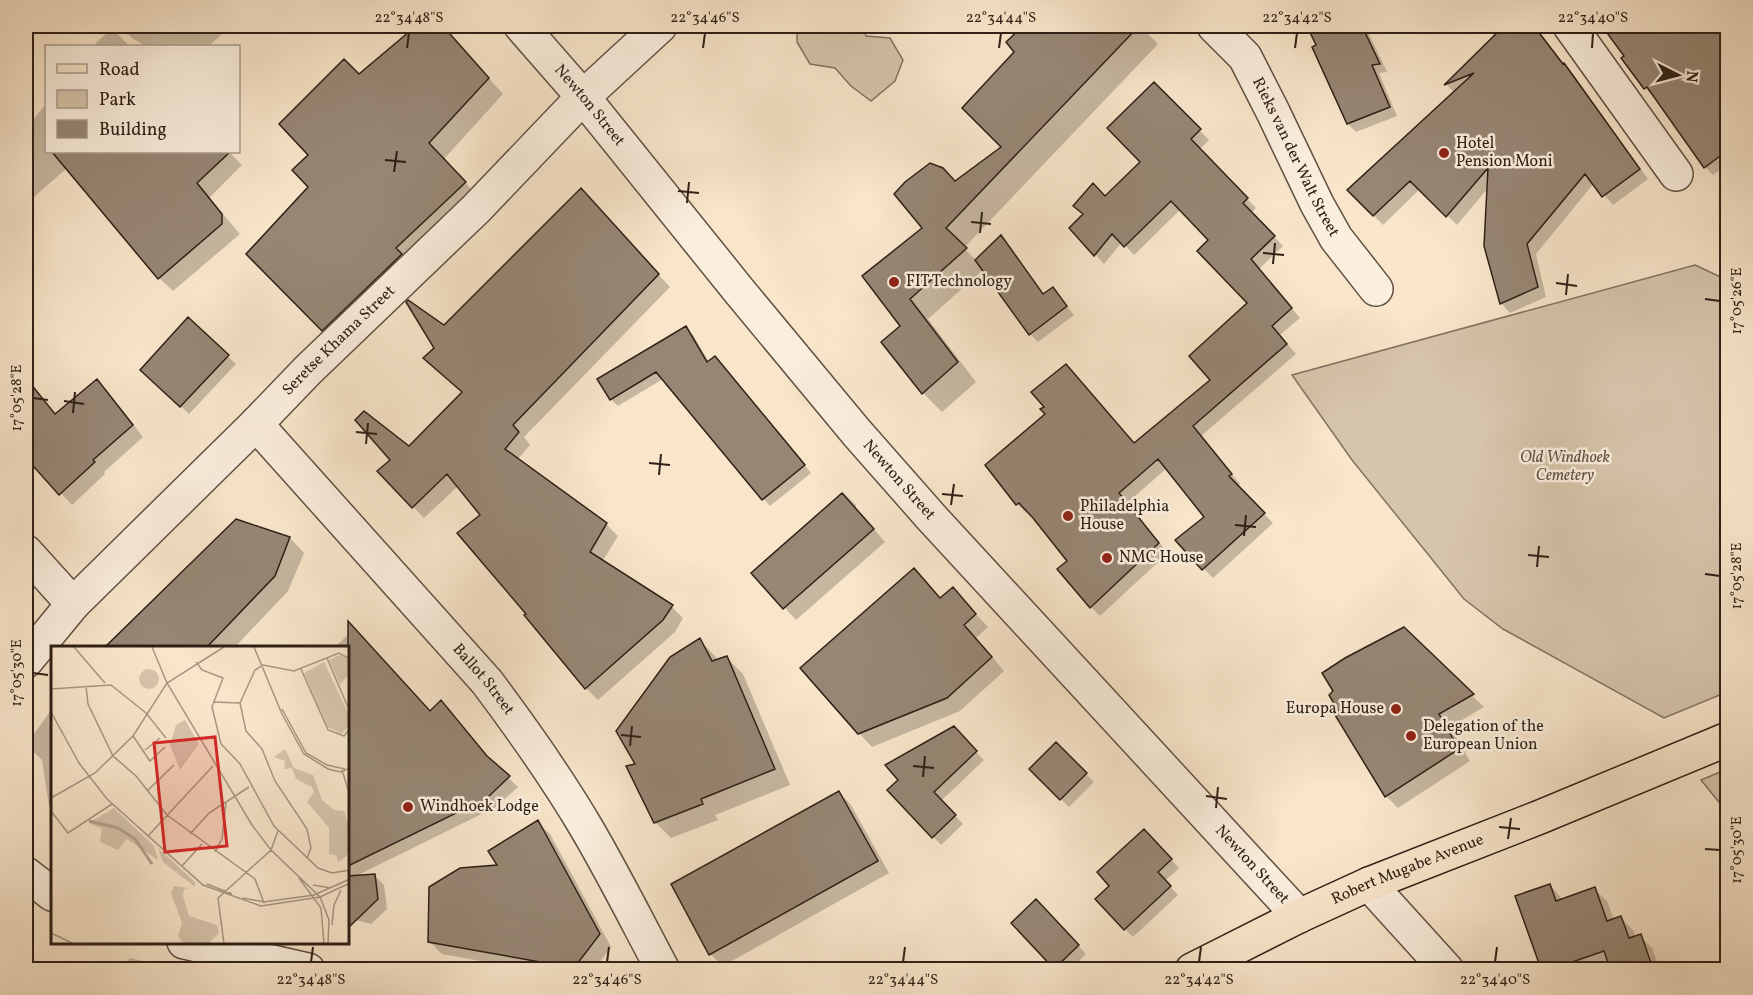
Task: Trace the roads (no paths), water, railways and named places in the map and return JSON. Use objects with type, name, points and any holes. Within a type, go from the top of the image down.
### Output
[{"type":"main road","name":"Robert Mugabe Avenue","points":[[1192,969],[1369,884],[1540,817],[1728,739]]},
{"type":"street","name":"Newton Street","points":[[521,26],[583,97],[857,433],[1299,916]]},
{"type":"street","name":"Seretse Khama Street","points":[[26,661],[73,604],[308,370],[476,209],[583,97],[660,26]]},
{"type":"street","name":"Rieks van der Walt Street","points":[[1214,26],[1245,57],[1336,238],[1376,289]]},
{"type":"street","points":[[1570,26],[1676,174]]},
{"type":"street","name":"Ballot Street","points":[[256,424],[487,682],[548,765],[588,830],[663,969]]},
{"type":"street","points":[[26,552],[73,604]]},
{"type":"street","points":[[26,874],[51,893]]},
{"type":"street","points":[[1369,884],[1447,969]]},
{"type":"street","points":[[193,944],[308,969]]},
{"type":"place","name":"Hotel Pension Moni","points":[[1444,153]]},
{"type":"place","name":"FIT Technology","points":[[894,282]]},
{"type":"place","name":"Philadelphia House","points":[[1068,516]]},
{"type":"place","name":"NMC House","points":[[1107,558]]},
{"type":"place","name":"Europa House","points":[[1396,709]]},
{"type":"place","name":"Delegation of the European Union","points":[[1411,736]]},
{"type":"place","name":"Windhoek Lodge","points":[[408,807]]},
{"type":"park label","name":"Old Windhoek Cemetery","points":[[1565,467]]}]
